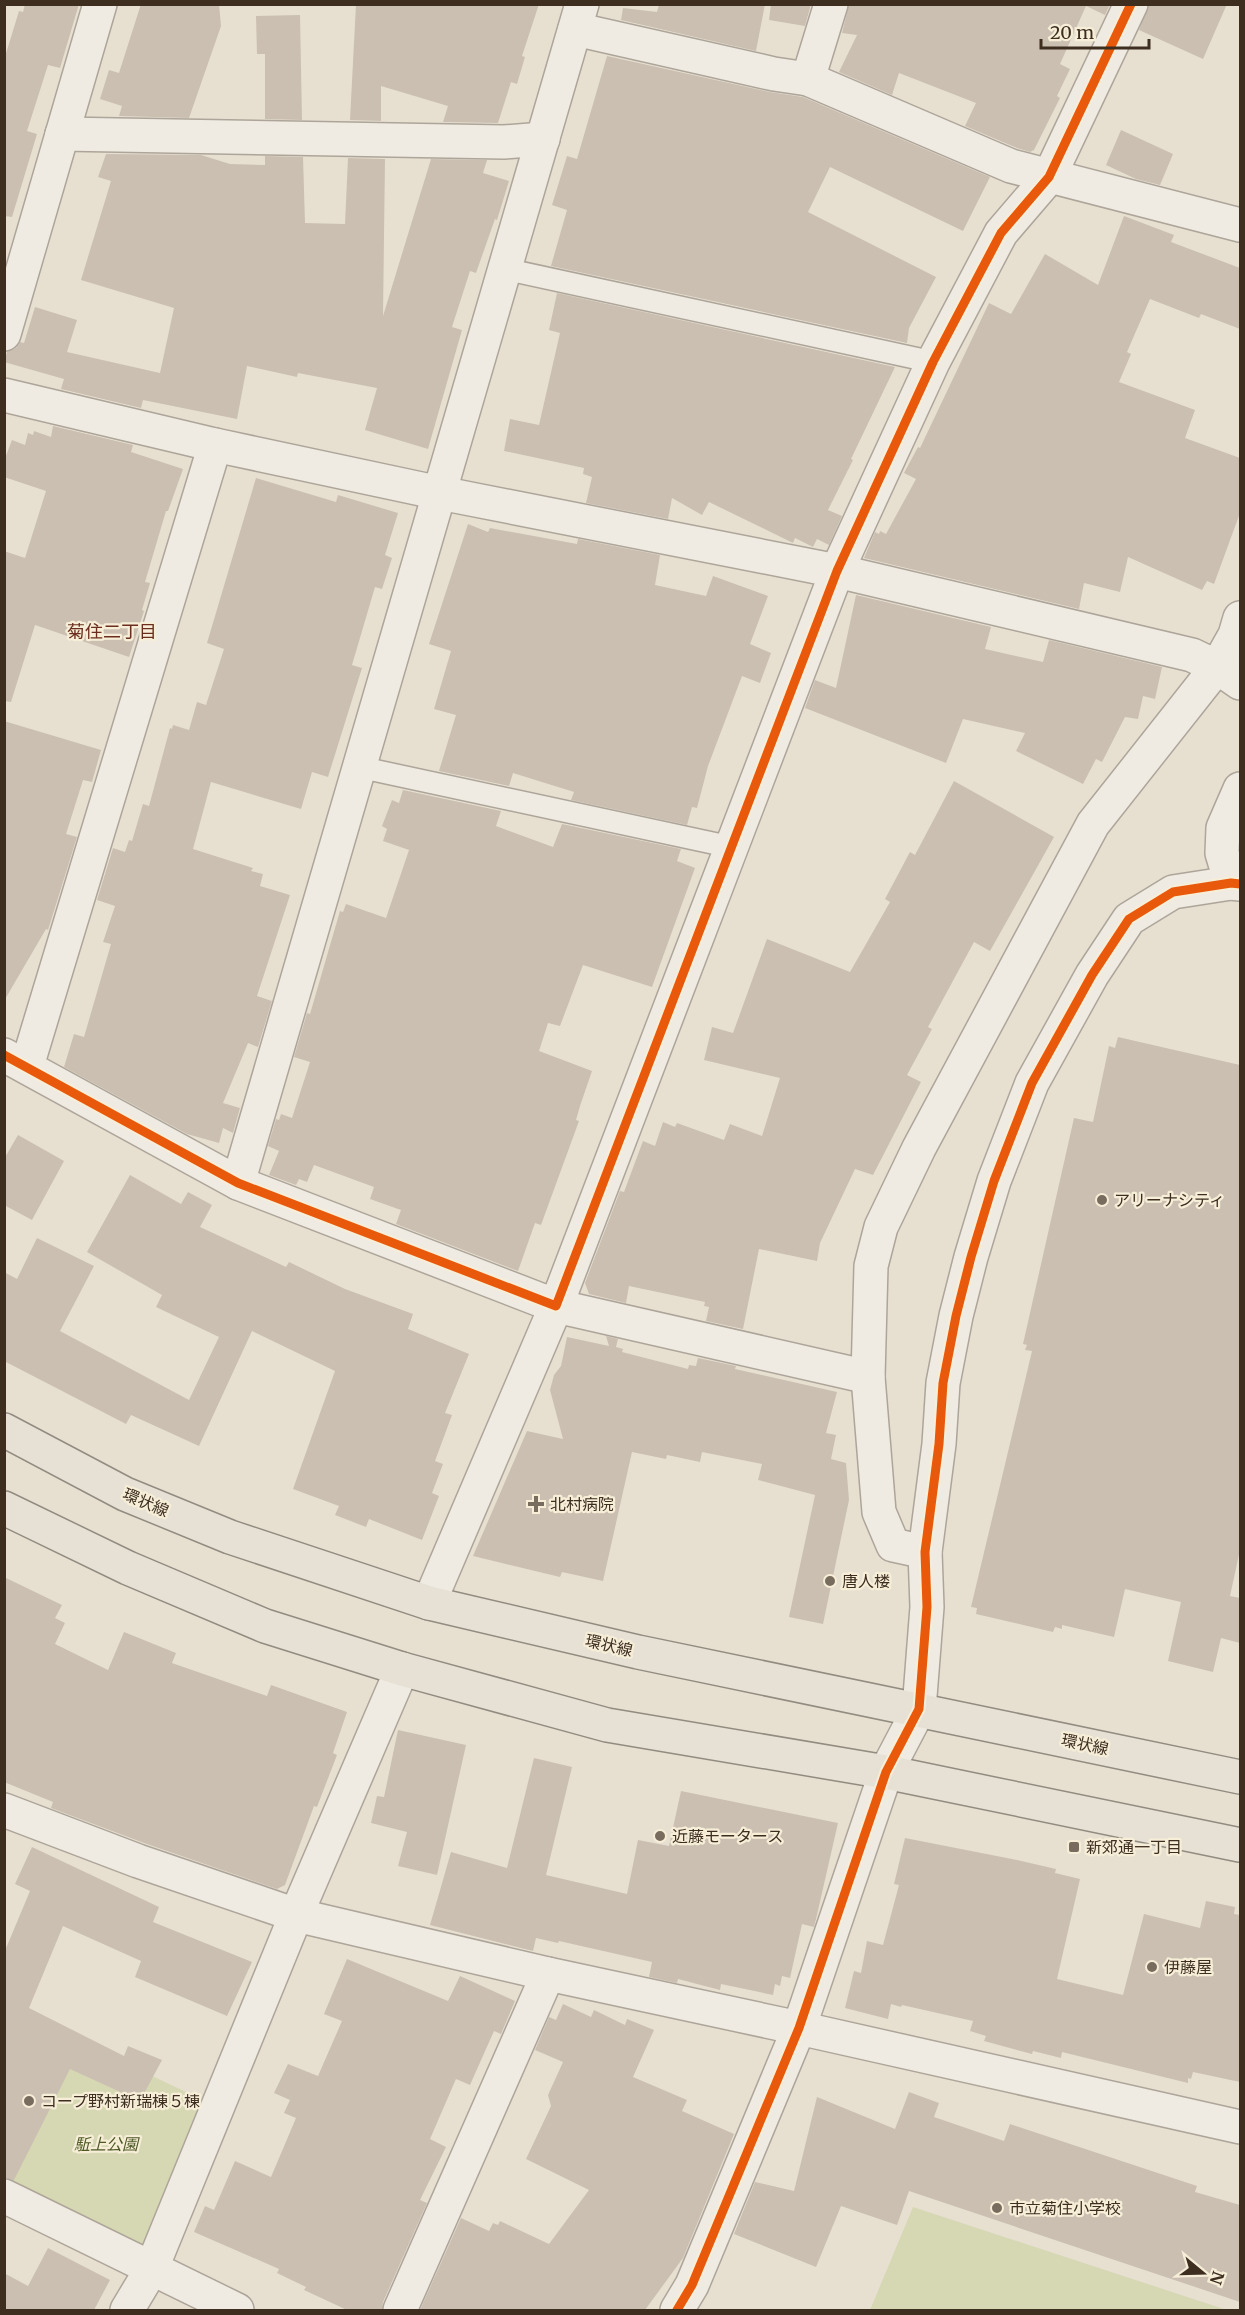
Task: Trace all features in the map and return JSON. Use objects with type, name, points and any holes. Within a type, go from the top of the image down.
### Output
[{"type":"main road","name":"環状線","points":[[4,1430],[125,1494],[230,1537],[429,1603],[638,1652],[1240,1777]]},
{"type":"main road","points":[[4,1508],[128,1568],[265,1626],[402,1669],[607,1725],[886,1772],[1240,1845]]},
{"type":"street","points":[[4,334],[100,4]]},
{"type":"street","points":[[808,79],[831,4]]},
{"type":"street","points":[[429,1603],[556,1306],[837,571],[933,362],[1001,233],[1049,177],[1131,4]]},
{"type":"street","points":[[238,1183],[579,17],[774,74],[808,79],[1011,166],[1240,225]]},
{"type":"street","points":[[62,134],[504,142],[543,139]]},
{"type":"street","points":[[4,395],[215,445],[837,571],[1192,655],[1229,675]]},
{"type":"street","points":[[215,445],[16,1060],[238,1183],[556,1306],[868,1377]]},
{"type":"street","points":[[925,1552],[893,1545],[879,1512],[868,1377],[871,1266],[880,1227],[919,1148],[1093,824],[1229,675],[1235,634],[1240,618]]},
{"type":"street","points":[[677,2310],[693,2285],[799,2028],[886,1772],[920,1709],[927,1607],[925,1552],[939,1444],[943,1383],[956,1316],[994,1180],[1032,1083],[1092,975],[1129,919],[1173,892],[1235,884],[1222,853],[1223,828],[1240,789]]},
{"type":"street","points":[[128,2310],[151,2270],[296,1915],[402,1669]]},
{"type":"street","points":[[4,1810],[138,1861],[296,1915],[548,1974],[1240,2127]]},
{"type":"street","points":[[400,2310],[548,1974]]},
{"type":"street","points":[[4,2196],[151,2270],[237,2310]]},
{"type":"lane","points":[[505,269],[933,362]]},
{"type":"lane","points":[[359,767],[731,848]]},
{"type":"green space","name":"駈上公園","points":[[72,2038],[205,2101],[144,2250],[8,2180]]},
{"type":"green space","points":[[913,2207],[1227,2310],[870,2310]]},
{"type":"building","points":[[25,4],[79,4],[60,68],[48,65],[27,131],[37,134],[12,217],[4,216],[4,60],[19,11],[23,12]]},
{"type":"building","points":[[141,4],[219,4],[221,26],[189,118],[119,116],[122,106],[100,99],[109,70],[119,73]]},
{"type":"building","points":[[356,4],[539,4],[522,56],[525,57],[517,84],[511,82],[498,123],[443,122],[448,106],[381,86],[381,121],[350,120]]},
{"type":"building","points":[[659,4],[765,4],[756,51],[621,20],[623,8],[657,12]]},
{"type":"building","points":[[771,4],[811,4],[805,26],[769,20]]},
{"type":"building","points":[[849,4],[1110,4],[1105,15],[1086,6],[1060,64],[1070,69],[1057,96],[1060,98],[1034,150],[1030,152],[965,126],[976,103],[899,73],[892,95],[839,72],[857,35],[842,33]]},
{"type":"building","points":[[1149,4],[1227,4],[1203,59],[1139,30]]},
{"type":"building","points":[[300,15],[302,120],[265,119],[265,54],[257,54],[256,16]]},
{"type":"building","points":[[607,56],[770,92],[803,97],[990,177],[963,231],[830,167],[808,212],[936,277],[909,328],[907,343],[551,266],[567,210],[552,205],[567,156],[577,159]]},
{"type":"building","points":[[1121,130],[1173,154],[1160,185],[1136,179],[1106,165]]},
{"type":"building","points":[[106,154],[201,155],[230,164],[265,165],[265,156],[303,157],[305,223],[345,224],[348,158],[385,159],[383,316],[431,159],[487,160],[483,173],[509,181],[497,220],[495,219],[476,273],[470,271],[452,327],[462,330],[428,449],[365,430],[377,388],[298,373],[297,377],[247,366],[237,419],[143,400],[141,408],[61,389],[64,379],[4,362],[7,352],[16,348],[20,342],[24,343],[35,307],[77,320],[67,352],[160,373],[174,308],[81,280],[111,181],[98,177]]},
{"type":"building","points":[[1124,216],[1174,235],[1171,242],[1240,268],[1240,329],[1201,314],[1199,318],[1150,299],[1127,352],[1131,354],[1119,382],[1195,410],[1185,438],[1240,458],[1240,513],[1214,584],[1207,581],[1202,590],[1128,557],[1120,592],[1084,583],[1079,609],[864,558],[875,532],[879,534],[880,531],[886,534],[916,479],[904,473],[918,447],[920,448],[989,303],[1011,314],[1045,254],[1098,285]]},
{"type":"building","points":[[557,293],[895,367],[828,510],[842,516],[829,545],[817,539],[813,547],[795,538],[793,543],[709,502],[702,515],[672,498],[668,519],[586,503],[592,477],[583,474],[584,468],[504,451],[510,419],[539,425],[560,333],[549,330]]},
{"type":"building","points":[[53,426],[133,445],[131,452],[183,469],[168,511],[166,511],[145,582],[150,583],[142,610],[144,611],[129,657],[35,625],[11,702],[4,701],[4,551],[25,558],[46,491],[4,477],[4,461],[12,440],[25,445],[28,433],[33,435],[34,431],[51,437]]},
{"type":"building","points":[[256,478],[336,502],[338,495],[398,513],[385,555],[392,558],[382,589],[375,587],[352,665],[362,668],[328,777],[312,772],[301,809],[211,782],[193,849],[253,868],[251,871],[263,874],[260,886],[290,895],[257,996],[272,1001],[258,1047],[248,1043],[223,1103],[240,1108],[233,1133],[223,1128],[219,1143],[187,1134],[64,1067],[74,1034],[84,1037],[111,944],[103,942],[115,906],[97,900],[113,848],[125,852],[129,840],[132,841],[143,804],[149,806],[170,728],[172,729],[173,725],[189,730],[197,702],[206,705],[224,649],[207,643]]},
{"type":"building","points":[[468,524],[488,532],[490,528],[577,544],[578,539],[660,555],[655,585],[706,596],[713,576],[768,596],[750,644],[771,653],[760,683],[742,676],[708,766],[697,808],[692,807],[687,825],[571,800],[574,792],[513,773],[509,786],[439,771],[456,715],[434,709],[451,651],[429,644]]},
{"type":"building","points":[[856,595],[991,627],[985,649],[1043,662],[1049,640],[1162,667],[1155,699],[1143,696],[1138,719],[1125,717],[1102,762],[1096,759],[1083,784],[1016,751],[1025,733],[963,719],[946,763],[805,708],[815,680],[836,688]]},
{"type":"building","points":[[4,721],[101,750],[92,782],[83,780],[66,834],[77,837],[48,930],[46,929],[4,1001]]},
{"type":"building","points":[[954,781],[1054,837],[990,951],[974,942],[928,1027],[932,1029],[907,1075],[921,1082],[873,1175],[855,1169],[820,1243],[817,1261],[759,1249],[743,1329],[706,1321],[709,1307],[704,1306],[705,1302],[629,1286],[626,1303],[589,1294],[585,1283],[620,1191],[624,1192],[643,1141],[655,1146],[663,1122],[675,1127],[677,1123],[724,1140],[730,1124],[762,1136],[780,1078],[704,1060],[712,1027],[733,1033],[767,939],[850,972],[890,902],[885,899],[910,852],[915,855]]},
{"type":"building","points":[[403,790],[501,811],[496,826],[553,847],[562,824],[681,849],[677,861],[695,868],[652,987],[583,965],[560,1026],[548,1023],[539,1051],[592,1071],[576,1120],[579,1121],[541,1225],[535,1223],[518,1271],[396,1224],[401,1210],[370,1199],[374,1187],[314,1165],[307,1182],[299,1179],[296,1185],[269,1175],[279,1151],[268,1146],[276,1119],[279,1120],[281,1114],[292,1118],[310,1062],[294,1057],[307,1013],[310,1014],[340,911],[343,912],[346,904],[386,918],[409,850],[383,841],[387,829],[382,826],[392,800],[399,803]]},
{"type":"building","points":[[1118,1037],[1240,1065],[1240,1550],[1230,1596],[1240,1598],[1240,1643],[1221,1638],[1213,1672],[1168,1661],[1181,1602],[1125,1589],[1114,1637],[1062,1625],[1062,1629],[1055,1627],[1053,1632],[976,1614],[977,1608],[971,1607],[1032,1351],[1025,1350],[1027,1345],[1023,1344],[1074,1118],[1093,1122],[1109,1046],[1115,1048]]},
{"type":"building","points":[[18,1135],[64,1161],[32,1220],[4,1205],[4,1159]]},
{"type":"building","points":[[130,1175],[181,1204],[188,1192],[212,1205],[200,1227],[286,1267],[289,1262],[345,1289],[413,1314],[408,1329],[469,1354],[445,1413],[452,1415],[435,1461],[443,1464],[432,1493],[439,1496],[422,1540],[369,1519],[366,1527],[335,1515],[339,1506],[293,1489],[335,1371],[252,1331],[199,1446],[131,1415],[126,1424],[4,1361],[4,1272],[17,1279],[37,1238],[94,1266],[60,1331],[189,1400],[219,1337],[156,1307],[162,1295],[87,1252]]},
{"type":"building","points":[[606,1336],[618,1339],[616,1347],[623,1349],[622,1352],[688,1369],[689,1365],[696,1366],[698,1358],[736,1366],[735,1369],[837,1392],[826,1433],[836,1435],[831,1459],[846,1463],[849,1500],[823,1624],[789,1617],[815,1495],[758,1480],[762,1464],[702,1452],[700,1462],[667,1455],[666,1459],[632,1452],[603,1581],[562,1572],[560,1577],[473,1556],[527,1431],[563,1439],[550,1390],[554,1375],[561,1366],[567,1337],[609,1346]]},
{"type":"building","points":[[4,1577],[62,1605],[55,1618],[65,1623],[55,1644],[108,1670],[124,1632],[176,1653],[172,1663],[267,1696],[271,1685],[347,1712],[333,1753],[337,1755],[317,1807],[314,1806],[285,1885],[277,1889],[144,1843],[51,1808],[53,1802],[4,1782]]},
{"type":"building","points":[[398,1730],[466,1745],[437,1875],[398,1866],[407,1832],[371,1823],[377,1796],[384,1797]]},
{"type":"building","points":[[534,1758],[572,1767],[546,1875],[627,1894],[638,1840],[669,1846],[681,1791],[838,1823],[814,1927],[802,1924],[790,1978],[782,1976],[780,1986],[775,1984],[773,1995],[721,1984],[720,1990],[678,1979],[677,1983],[649,1977],[652,1962],[559,1941],[558,1943],[536,1938],[533,1951],[430,1925],[451,1852],[507,1868]]},
{"type":"building","points":[[905,1838],[1056,1869],[1055,1873],[1080,1879],[1057,1979],[1123,1995],[1144,1914],[1200,1928],[1206,1901],[1235,1907],[1234,1914],[1240,1915],[1240,2082],[1193,2072],[1191,2079],[1188,2078],[1188,2083],[1062,2052],[1061,2058],[1033,2051],[1032,2054],[984,2041],[986,2036],[970,2031],[973,2021],[902,2005],[901,2007],[891,2004],[888,2019],[845,2008],[854,1971],[861,1973],[867,1941],[883,1945],[899,1885],[894,1884]]},
{"type":"building","points":[[32,1847],[159,1907],[153,1922],[252,1962],[227,2016],[135,1977],[141,1961],[63,1926],[29,2008],[124,2056],[128,2046],[162,2060],[140,2101],[70,2069],[14,2180],[4,2178],[4,1953],[30,1891],[15,1884]]},
{"type":"building","points":[[347,1959],[448,2001],[460,1976],[515,2001],[501,2034],[494,2031],[470,2085],[456,2079],[430,2139],[446,2147],[420,2200],[427,2203],[383,2302],[382,2310],[347,2310],[304,2290],[306,2287],[277,2273],[279,2269],[194,2232],[205,2206],[214,2210],[235,2161],[271,2177],[296,2118],[284,2113],[290,2100],[274,2093],[288,2064],[318,2076],[342,2021],[324,2014]]},
{"type":"building","points":[[563,2004],[591,2017],[594,2010],[625,2025],[627,2019],[654,2030],[633,2077],[687,2100],[682,2111],[734,2134],[683,2258],[645,2310],[420,2310],[461,2218],[489,2231],[493,2223],[498,2225],[500,2221],[549,2244],[589,2190],[526,2159],[551,2106],[548,2095],[563,2062],[535,2050],[549,2017],[556,2020]]},
{"type":"building","points":[[909,2092],[939,2103],[934,2117],[1004,2141],[1010,2124],[1197,2186],[1195,2192],[1240,2205],[1240,2302],[909,2191],[897,2225],[841,2206],[816,2267],[734,2234],[755,2182],[794,2191],[817,2097],[895,2129]]},
{"type":"building","points":[[48,2248],[110,2280],[94,2310],[4,2310],[4,2273],[28,2286]]},
{"type":"cycle path","points":[[4,1055],[238,1183],[556,1306],[837,571],[933,362],[1001,233],[1049,177],[1131,4]]},
{"type":"cycle path","points":[[677,2310],[692,2285],[799,2028],[886,1772],[919,1709],[927,1607],[925,1552],[939,1444],[943,1383],[956,1316],[971,1257],[994,1181],[1032,1083],[1092,975],[1129,919],[1173,892],[1231,883],[1240,884]]},
{"type":"place","name":"アリーナシティ","points":[[1102,1200]]},
{"type":"place","name":"北村病院","points":[[536,1504]]},
{"type":"place","name":"唐人楼","points":[[830,1581]]},
{"type":"place","name":"近藤モータース","points":[[660,1836]]},
{"type":"place","name":"新郊通一丁目","points":[[1074,1847]]},
{"type":"place","name":"伊藤屋","points":[[1152,1967]]},
{"type":"place","name":"コープ野村新瑞棟５棟","points":[[29,2101]]},
{"type":"place","name":"市立菊住小学校","points":[[997,2208]]},
{"type":"district","name":"菊住二丁目","points":[[112,632]]}]
